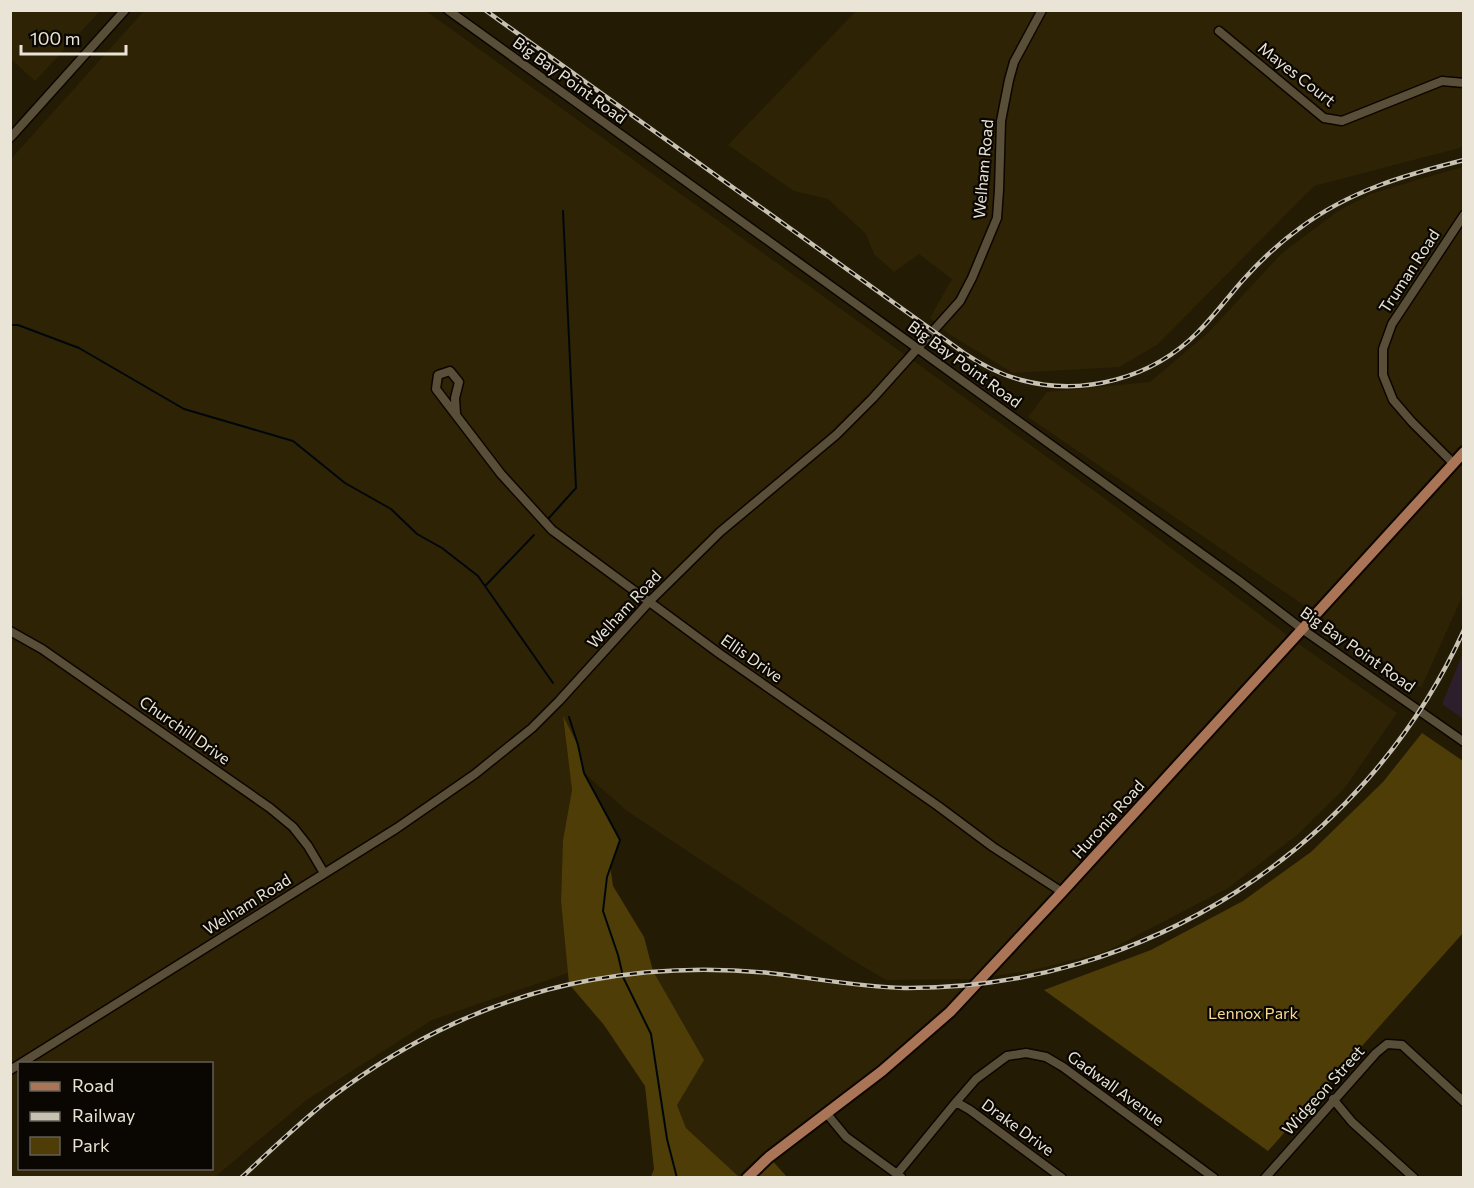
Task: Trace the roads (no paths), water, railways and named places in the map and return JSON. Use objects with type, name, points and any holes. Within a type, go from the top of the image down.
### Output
[{"type":"main road","name":"Huronia Road","points":[[747,1178],[769,1157],[882,1071],[950,1012],[1464,452]]},
{"type":"street","points":[[10,138],[125,10]]},
{"type":"street","name":"Big Bay Point Road","points":[[448,10],[1238,580],[1302,629],[1464,742]]},
{"type":"street","name":"Welham Road","points":[[23,1062],[397,828],[475,774],[523,735],[559,701],[650,602],[720,532],[836,435],[873,398],[960,301],[972,278],[997,218],[1001,121],[1009,80],[1014,62],[1042,10]]},
{"type":"street","name":"Mayes Court","points":[[1219,31],[1324,118],[1342,121],[1442,81],[1464,83]]},
{"type":"street","name":"Truman Road","points":[[1453,463],[1393,400],[1383,375],[1383,349],[1392,324],[1464,215]]},
{"type":"street","name":"Ellis Drive","points":[[456,414],[454,398],[459,382],[450,372],[438,375],[436,389],[501,474],[552,530],[720,654],[1062,892]]},
{"type":"street","name":"Churchill Drive","points":[[10,631],[42,649],[270,808],[293,827],[308,846],[324,873]]},
{"type":"street","name":"Widgeon Street","points":[[1264,1178],[1333,1099],[1387,1044],[1402,1045],[1464,1102]]},
{"type":"street","name":"Gadwall Avenue","points":[[899,1176],[976,1079],[1007,1056],[1026,1053],[1046,1057],[1063,1067],[1214,1178]]},
{"type":"street","points":[[1333,1099],[1352,1122],[1414,1178]]},
{"type":"street","name":"Drake Drive","points":[[956,1102],[1062,1178]]},
{"type":"street","points":[[826,1114],[846,1137],[899,1176]]},
{"type":"waterway","points":[[548,519],[576,488],[563,211]]},
{"type":"waterway","points":[[10,325],[18,325],[79,348],[184,409],[293,441],[345,483],[391,509],[417,534],[442,548],[478,576],[553,683]]},
{"type":"waterway","points":[[486,585],[534,535]]},
{"type":"waterway","points":[[569,717],[584,773],[620,840],[607,877],[603,911],[622,972]]},
{"type":"waterway","points":[[623,977],[651,1034],[667,1139],[677,1178]]},
{"type":"railway","points":[[485,10],[964,353],[1006,375],[1045,385],[1068,386],[1116,380],[1160,361],[1198,332],[1270,252],[1319,215],[1378,186],[1464,160]]},
{"type":"railway","points":[[241,1178],[320,1107],[361,1076],[391,1057],[455,1023],[522,997],[591,980],[658,971],[725,970],[769,973],[904,988],[993,982],[1079,964],[1161,933],[1237,891],[1307,840],[1368,778],[1421,708],[1464,630]]},
{"type":"park label","name":"Lennox Park","points":[[1253,1013]]}]
